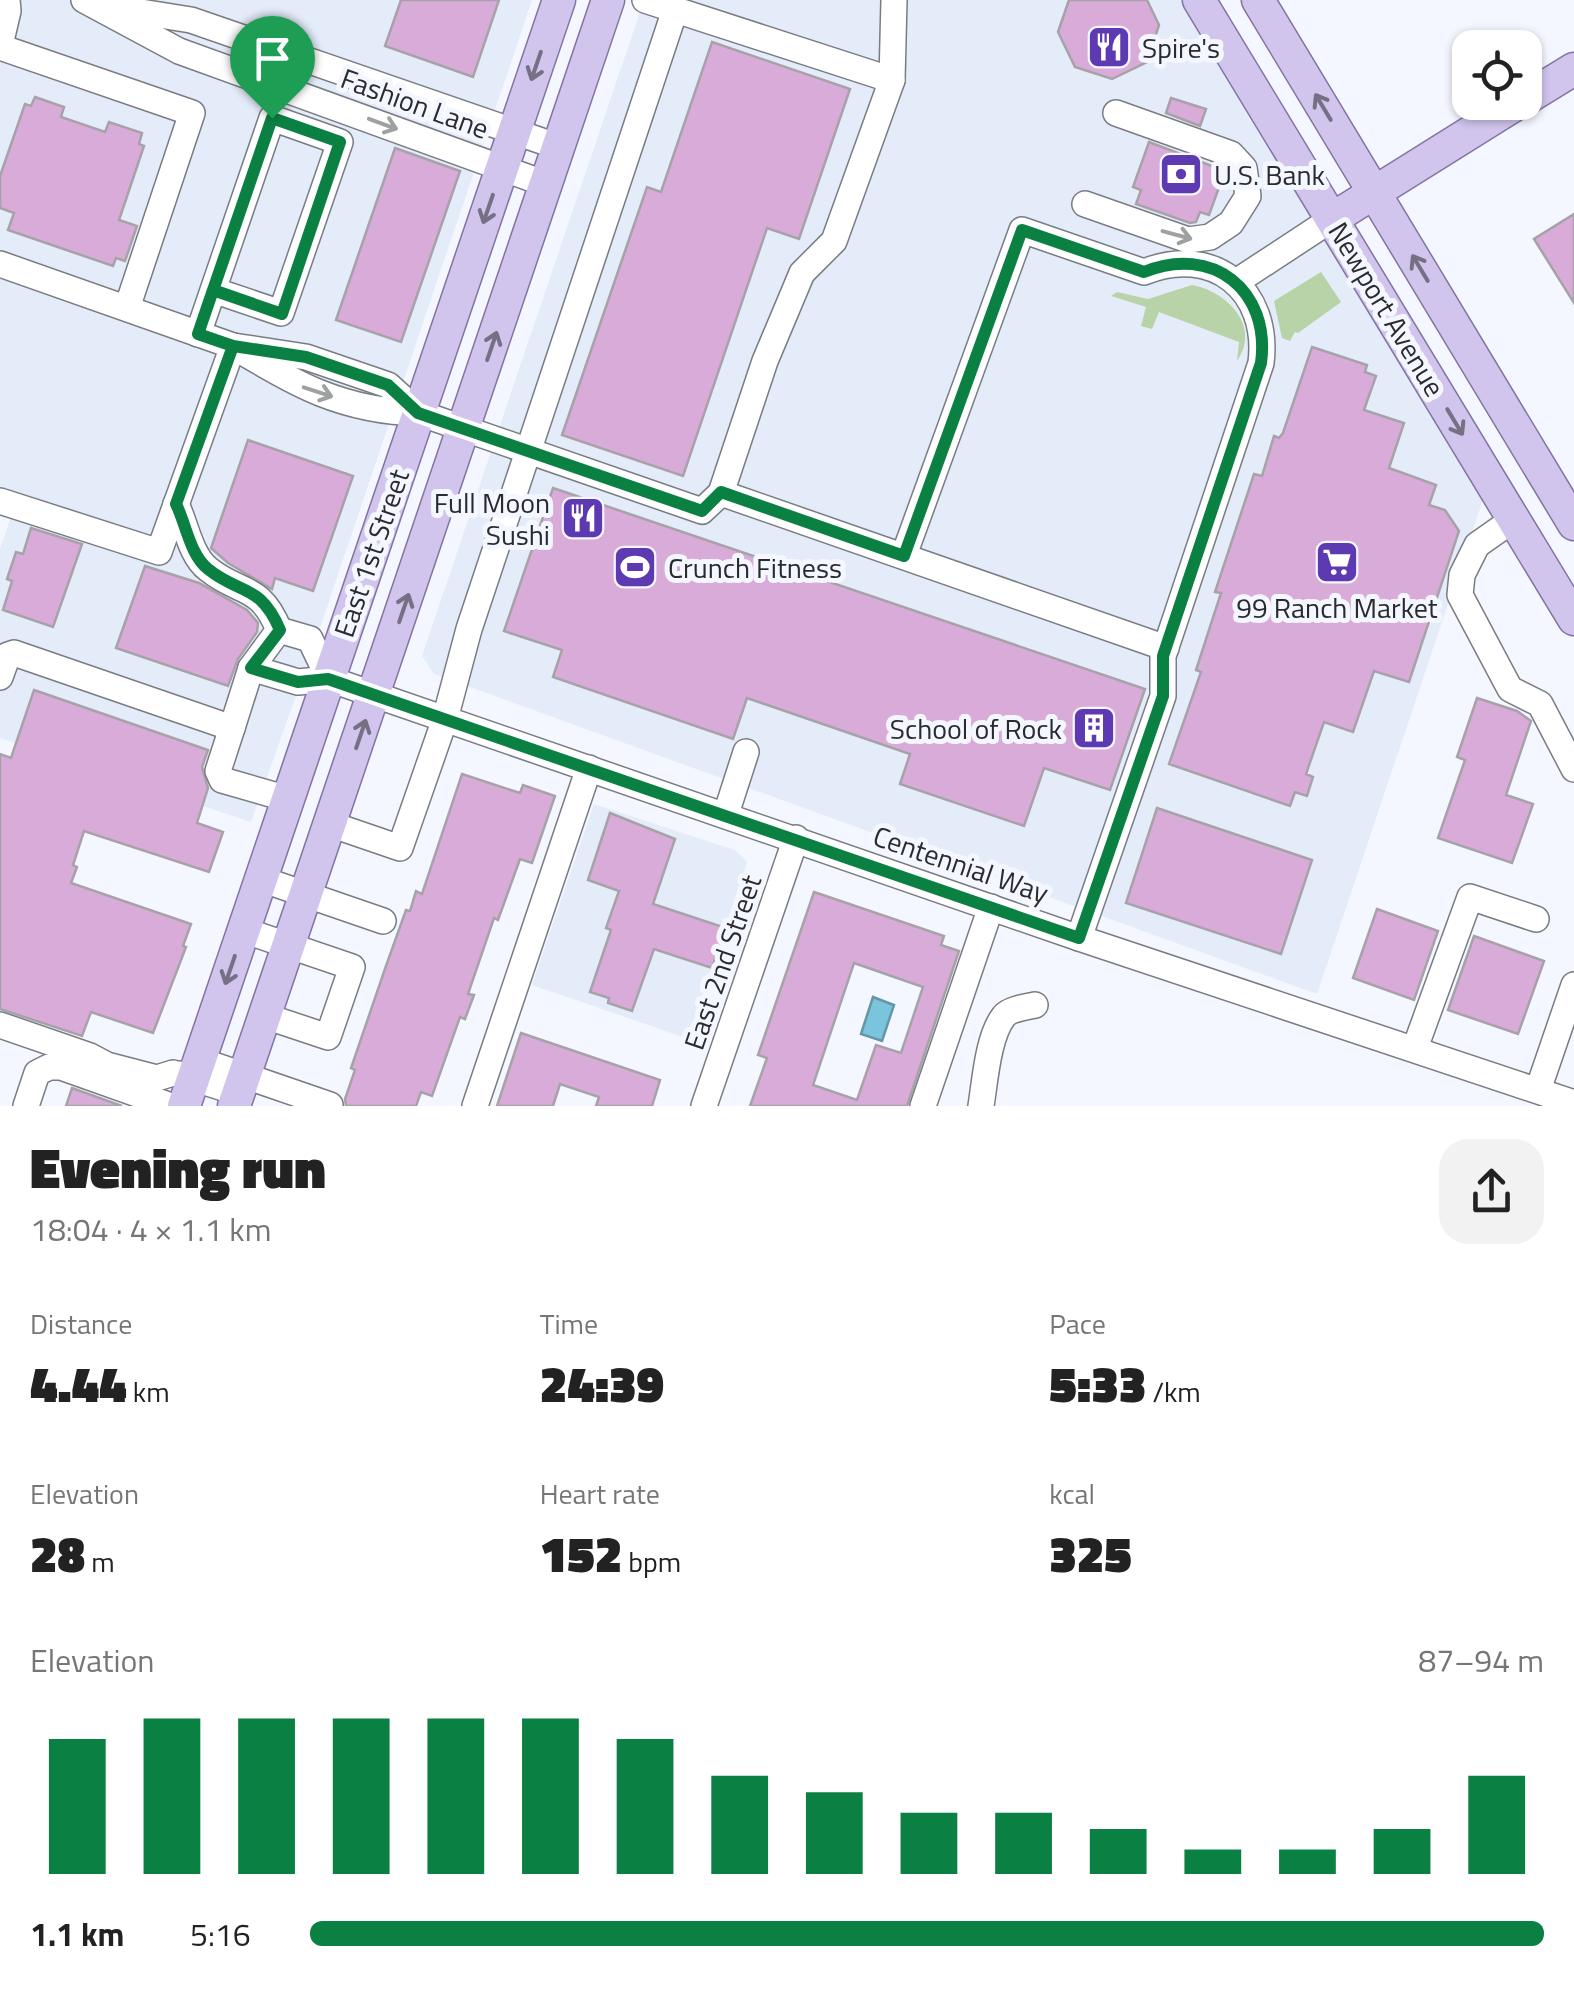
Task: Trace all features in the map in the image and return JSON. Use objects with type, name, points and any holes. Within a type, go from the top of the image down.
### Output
[{"type":"main road","name":"East 1st Street","points":[[187,1079],[243,930],[559,0]]},
{"type":"main road","name":"East 1st Street","points":[[239,1092],[608,0]]},
{"type":"main road","name":"Newport Avenue","points":[[1199,0],[1574,619]]},
{"type":"main road","name":"Newport Avenue","points":[[1258,0],[1574,524]]},
{"type":"main road","points":[[1542,88],[1574,69]]},
{"type":"main road","points":[[1332,218],[1489,120]]},
{"type":"street","points":[[7,0],[0,46],[192,112],[128,308]]},
{"type":"street","points":[[645,0],[892,80]]},
{"type":"street","points":[[0,264],[233,346],[306,357],[388,385],[418,413],[702,511],[721,492],[765,361],[802,273],[834,241],[892,80],[894,0]]},
{"type":"street","name":"Fashion Lane","points":[[92,3],[190,20],[558,147]]},
{"type":"street","name":"Fashion Lane","points":[[92,3],[179,51],[546,184]]},
{"type":"street","points":[[330,824],[400,848],[445,719],[468,629],[675,10]]},
{"type":"street","points":[[206,60],[216,29]]},
{"type":"street","points":[[264,81],[274,49]]},
{"type":"street","points":[[322,102],[333,69]]},
{"type":"street","points":[[1085,204],[1188,240],[1210,237],[1232,223],[1248,196],[1244,168],[1231,154],[1116,114]]},
{"type":"street","points":[[198,334],[213,290],[272,118],[340,142],[282,314],[213,290]]},
{"type":"street","points":[[1236,282],[1332,218]]},
{"type":"street","points":[[904,556],[1022,230],[1144,272],[1164,264],[1196,263],[1216,268],[1236,282],[1252,301],[1263,348],[1261,363],[1166,648],[1163,696],[1079,938]]},
{"type":"street","points":[[0,501],[159,552],[233,346]]},
{"type":"street","points":[[721,492],[1166,648]]},
{"type":"street","points":[[176,504],[196,556],[208,569],[259,596],[280,630],[310,639],[328,679]]},
{"type":"street","points":[[1514,520],[1476,544],[1462,575],[1460,595],[1510,689],[1540,704],[1574,769]]},
{"type":"street","points":[[280,630],[251,668],[218,771],[222,780],[288,799]]},
{"type":"street","points":[[0,677],[8,655],[14,653],[232,728]]},
{"type":"street","name":"Centennial Way","points":[[251,668],[298,682],[328,679],[1079,938],[1574,1102]]},
{"type":"street","points":[[726,814],[746,752]]},
{"type":"street","points":[[476,1106],[589,768]]},
{"type":"street","name":"East 2nd Street","points":[[704,1106],[796,838]]},
{"type":"street","points":[[260,879],[383,921]]},
{"type":"street","points":[[1416,1048],[1470,896],[1536,919]]},
{"type":"street","points":[[923,1106],[991,907]]},
{"type":"street","points":[[243,930],[352,967],[328,1038],[265,1016]]},
{"type":"street","points":[[1538,1090],[1574,985]]},
{"type":"street","points":[[980,1106],[986,1075],[997,1062],[1012,1022],[1009,1012],[1036,1005]]},
{"type":"street","points":[[0,1025],[90,1056],[110,1052],[159,1063],[187,1079],[239,1092],[330,1105]]},
{"type":"street","points":[[26,1106],[37,1074],[48,1067],[61,1067],[172,1106]]},
{"type":"shaded area","points":[[0,0],[532,0],[251,822],[0,738],[0,549],[11,517],[0,511]]},
{"type":"shaded area","points":[[644,0],[1182,0],[1486,491],[1317,994],[434,674],[422,656]]},
{"type":"shaded area","points":[[594,804],[735,850],[747,862],[689,1039],[532,985]]},
{"type":"green space","points":[[1321,272],[1341,302],[1295,332],[1290,341],[1282,338],[1274,301]]},
{"type":"green space","points":[[1192,285],[1217,294],[1237,312],[1245,335],[1237,361],[1239,342],[1159,312],[1152,329],[1141,326],[1146,307],[1111,296],[1117,292],[1148,299]]},
{"type":"water","points":[[873,997],[894,1005],[882,1041],[861,1034]]},
{"type":"building","points":[[401,0],[499,0],[473,77],[385,46]]},
{"type":"building","name":"Spire's","points":[[1069,0],[1147,0],[1159,25],[1147,62],[1112,79],[1075,67],[1058,32]]},
{"type":"building","points":[[712,42],[850,89],[799,239],[767,228],[683,476],[562,435],[647,187],[661,192]]},
{"type":"building","points":[[35,97],[64,107],[61,117],[105,132],[109,122],[142,133],[139,144],[144,146],[119,220],[137,226],[125,261],[116,258],[113,266],[8,230],[14,213],[0,208],[0,176],[25,104],[31,106]]},
{"type":"building","points":[[1171,98],[1206,109],[1200,126],[1166,113]]},
{"type":"building","name":"U.S. Bank","points":[[1149,142],[1225,171],[1209,215],[1200,212],[1196,222],[1190,223],[1136,204],[1141,190],[1133,187]]},
{"type":"building","points":[[395,148],[460,171],[401,342],[336,320]]},
{"type":"building","points":[[1574,214],[1574,303],[1534,239]]},
{"type":"building","name":"99 Ranch Market","points":[[1312,347],[1367,365],[1365,372],[1376,376],[1364,410],[1404,423],[1389,468],[1436,485],[1429,505],[1445,510],[1459,531],[1409,682],[1374,671],[1353,732],[1324,722],[1306,774],[1313,777],[1307,796],[1295,792],[1290,806],[1169,764],[1201,672],[1196,670],[1221,593],[1215,592],[1254,474],[1262,476],[1274,436],[1279,438],[1283,433]]},
{"type":"building","points":[[248,440],[353,476],[313,591],[275,578],[272,589],[211,548]]},
{"type":"building","points":[[553,488],[1145,689],[1110,790],[1044,768],[1024,826],[900,784],[910,754],[747,698],[733,739],[553,677],[562,650],[504,631]]},
{"type":"building","points":[[31,528],[82,544],[53,627],[3,610],[16,552],[23,554]]},
{"type":"building","points":[[145,566],[199,583],[247,610],[258,623],[228,686],[116,648]]},
{"type":"building","points":[[34,690],[208,750],[202,767],[208,788],[197,823],[223,832],[209,872],[84,831],[73,865],[77,867],[71,883],[191,924],[153,1033],[91,1012],[82,1036],[0,1009],[0,754],[11,758]]},
{"type":"building","points":[[1477,698],[1517,711],[1531,721],[1506,795],[1533,804],[1512,863],[1438,838],[1465,760],[1457,757]]},
{"type":"building","points":[[462,774],[520,793],[523,785],[555,796],[532,863],[520,859],[498,920],[494,918],[468,994],[474,995],[465,1019],[460,1017],[432,1096],[421,1092],[416,1106],[346,1106],[355,1070],[351,1068],[386,966],[406,910],[410,911],[416,891],[422,894]]},
{"type":"building","points":[[1157,808],[1312,860],[1281,954],[1126,903]]},
{"type":"building","points":[[610,813],[675,839],[653,904],[726,928],[712,968],[654,949],[632,1011],[590,992],[611,930],[606,928],[619,891],[588,880]]},
{"type":"building","points":[[814,892],[944,936],[941,945],[959,951],[907,1106],[750,1106],[767,1058],[758,1055]],"holes":[[[854,963],[923,987],[901,1053],[876,1045],[857,1100],[813,1085]]]},
{"type":"building","points":[[1377,909],[1438,931],[1414,1000],[1353,978]]},
{"type":"building","points":[[1474,936],[1544,961],[1518,1034],[1448,1010]]},
{"type":"building","points":[[521,1033],[660,1080],[652,1106],[596,1106],[599,1097],[560,1084],[553,1106],[497,1106]]},
{"type":"building","points":[[72,1088],[122,1106],[66,1106]]},
{"type":"place","name":"Spire's","points":[[1109,47]]},
{"type":"place","name":"U.S. Bank","points":[[1181,174]]},
{"type":"place","name":"Full Moon Sushi","points":[[583,518]]},
{"type":"place","name":"99 Ranch Market","points":[[1337,562]]},
{"type":"place","name":"Crunch Fitness","points":[[635,567]]},
{"type":"place","name":"School of Rock","points":[[1094,728]]},
{"type":"route","points":[[272,118],[198,334],[233,346],[176,504],[196,556],[208,569],[259,596],[280,630],[251,668],[298,682],[328,679],[1079,938],[1163,696],[1163,656],[1261,363],[1258,316],[1252,301],[1236,282],[1216,268],[1196,263],[1164,264],[1144,272],[1022,230],[904,556],[721,492],[702,511],[418,413],[388,385],[306,357],[233,346],[198,334],[213,290],[282,314],[340,142],[272,118]]}]
